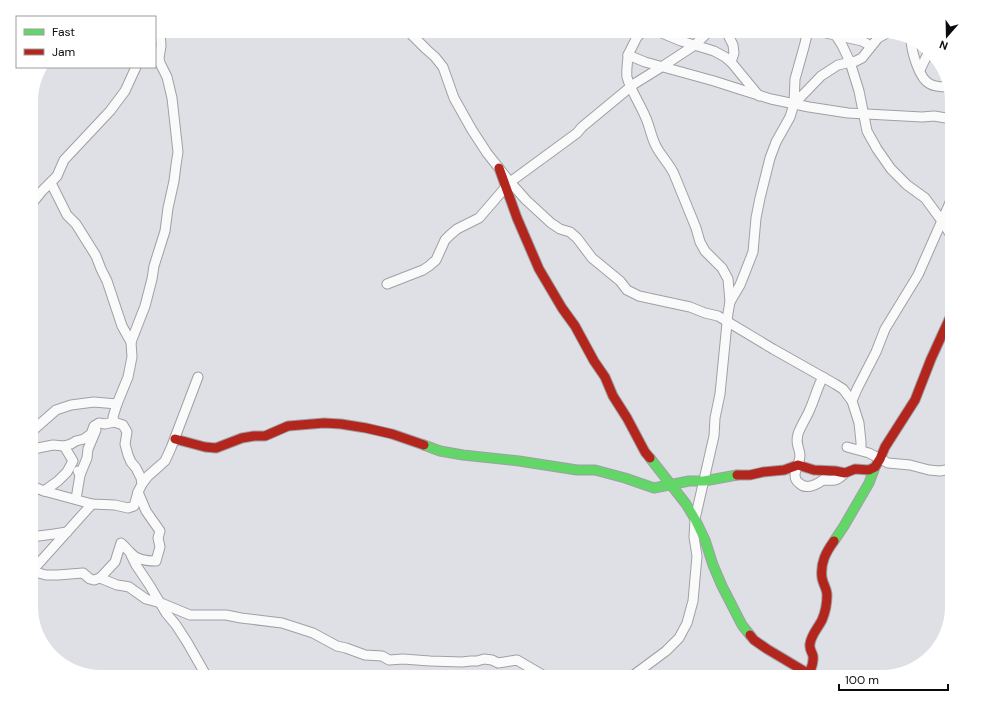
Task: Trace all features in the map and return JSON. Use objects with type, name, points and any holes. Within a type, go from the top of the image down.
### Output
[{"type":"street","points":[[114,422],[117,404],[128,377],[132,357],[131,342],[145,306],[154,266],[166,231],[168,208],[173,187],[178,152],[172,98],[167,77],[159,58],[160,38]]},
{"type":"street","points":[[415,38],[443,67],[449,87],[459,109],[480,143],[499,168],[508,184],[518,218],[539,269],[605,377],[613,396],[627,418],[645,452],[686,504],[695,519],[705,540],[722,586],[742,625],[754,640],[802,670]]},
{"type":"street","points":[[637,38],[628,55],[627,76],[638,103],[646,117],[650,132],[657,148],[674,174],[696,228],[700,242],[705,251],[722,268],[728,279],[730,302],[714,436],[695,519],[694,537],[697,556],[693,601],[686,624],[679,638],[666,651],[640,670]]},
{"type":"street","points":[[674,38],[714,51],[724,57],[731,62],[758,96]]},
{"type":"street","points":[[667,64],[679,49],[680,38]]},
{"type":"street","points":[[388,284],[423,270],[429,266],[436,260],[450,235],[457,229],[479,218],[508,184],[577,133],[582,127],[631,87],[695,45],[702,38]]},
{"type":"street","points":[[730,38],[733,45],[734,53],[731,62]]},
{"type":"street","points":[[730,302],[740,285],[753,252],[757,211],[770,158],[776,142],[790,117],[794,104],[795,79],[806,38]]},
{"type":"street","points":[[837,38],[850,62],[859,91],[867,132],[891,169],[925,198],[945,226]]},
{"type":"street","points":[[852,38],[862,41],[871,46]]},
{"type":"street","points":[[794,104],[821,76],[838,65],[862,58],[878,38]]},
{"type":"street","points":[[912,45],[913,55],[924,80],[930,85],[943,86]]},
{"type":"street","points":[[628,55],[645,62],[667,64],[758,96],[794,104],[848,113],[922,117],[934,116],[945,118]]},
{"type":"street","points":[[920,70],[926,57]]},
{"type":"street","points":[[38,196],[57,176],[64,160],[106,116],[121,96],[136,68]]},
{"type":"street","points":[[50,183],[67,214],[76,224],[96,256],[100,269],[107,281],[122,326],[131,342]]},
{"type":"street","points":[[508,184],[551,223],[560,229],[570,232],[592,258],[620,281],[627,290],[639,296],[690,307],[718,316],[843,389],[852,401],[859,424],[861,450]]},
{"type":"street","points":[[852,401],[876,352],[885,329],[918,275],[945,214]]},
{"type":"street","points":[[812,670],[813,657],[810,650],[810,644],[813,635],[823,618],[826,604],[827,595],[822,579],[822,571],[826,552],[870,484],[871,477],[885,447],[915,400],[931,359],[945,329]]},
{"type":"street","points":[[131,555],[149,561],[156,561],[160,547],[158,538],[160,531],[146,511],[140,488],[148,476],[165,461],[175,439],[198,377]]},
{"type":"street","points":[[822,378],[810,410],[798,434],[796,442],[800,455],[795,475],[796,481],[802,486],[811,487],[823,480],[832,481],[839,479],[845,473],[855,469],[869,470],[878,463]]},
{"type":"street","points":[[38,426],[56,410],[71,405],[94,402],[117,404]]},
{"type":"street","points":[[38,448],[71,444],[84,439],[91,434],[94,426],[99,423],[105,424],[114,422],[123,425],[127,432],[125,444],[128,454],[141,478],[140,488],[134,506],[128,508],[115,505],[92,504],[38,489]]},
{"type":"street","points":[[76,499],[80,476],[87,458],[88,449],[99,423]]},
{"type":"street","points":[[175,439],[205,447],[216,448],[242,438],[265,436],[288,426],[324,423],[341,424],[392,434],[463,456],[519,461],[577,470],[595,470],[654,488],[784,470],[798,465],[814,470],[845,473]]},
{"type":"street","points":[[64,446],[80,476]]},
{"type":"street","points":[[847,447],[861,450],[878,463],[910,465],[929,470],[945,470]]},
{"type":"street","points":[[44,491],[58,481],[67,472],[73,461]]},
{"type":"street","points":[[38,563],[92,504]]},
{"type":"street","points":[[38,536],[67,532]]},
{"type":"street","points":[[38,573],[58,576],[84,573],[90,579],[94,580],[100,578],[115,562],[121,543],[126,547],[166,613],[188,642],[204,670]]},
{"type":"street","points":[[100,578],[117,585],[129,587],[146,599],[161,603],[190,615],[226,615],[282,623],[313,633],[337,646],[365,655],[382,656],[389,660],[403,659],[477,662],[484,659],[492,660],[498,663],[517,660],[534,670]]},
{"type":"traffic: fast","points":[[424,445],[440,451],[463,455],[519,461],[577,470],[595,470],[654,488],[689,481],[704,481],[737,475]]},
{"type":"traffic: fast","points":[[650,458],[686,504],[695,519],[705,540],[722,586],[742,625],[750,635]]},
{"type":"traffic: fast","points":[[834,541],[869,483],[875,467]]},
{"type":"traffic: jam","points":[[499,168],[517,218],[539,269],[605,377],[613,396],[627,418],[645,452],[650,458]]},
{"type":"traffic: jam","points":[[737,475],[750,475],[784,470],[798,465],[814,470],[845,473],[855,469],[869,470],[875,467],[885,447],[915,400],[945,328]]},
{"type":"traffic: jam","points":[[175,439],[205,447],[216,448],[242,438],[265,436],[288,426],[324,423],[366,428],[392,434],[424,445]]},
{"type":"traffic: jam","points":[[810,670],[813,659],[810,647],[811,641],[822,620],[827,601],[827,593],[822,578],[822,567],[826,554],[834,541]]},
{"type":"traffic: jam","points":[[750,635],[754,640],[767,649],[802,670]]}]
